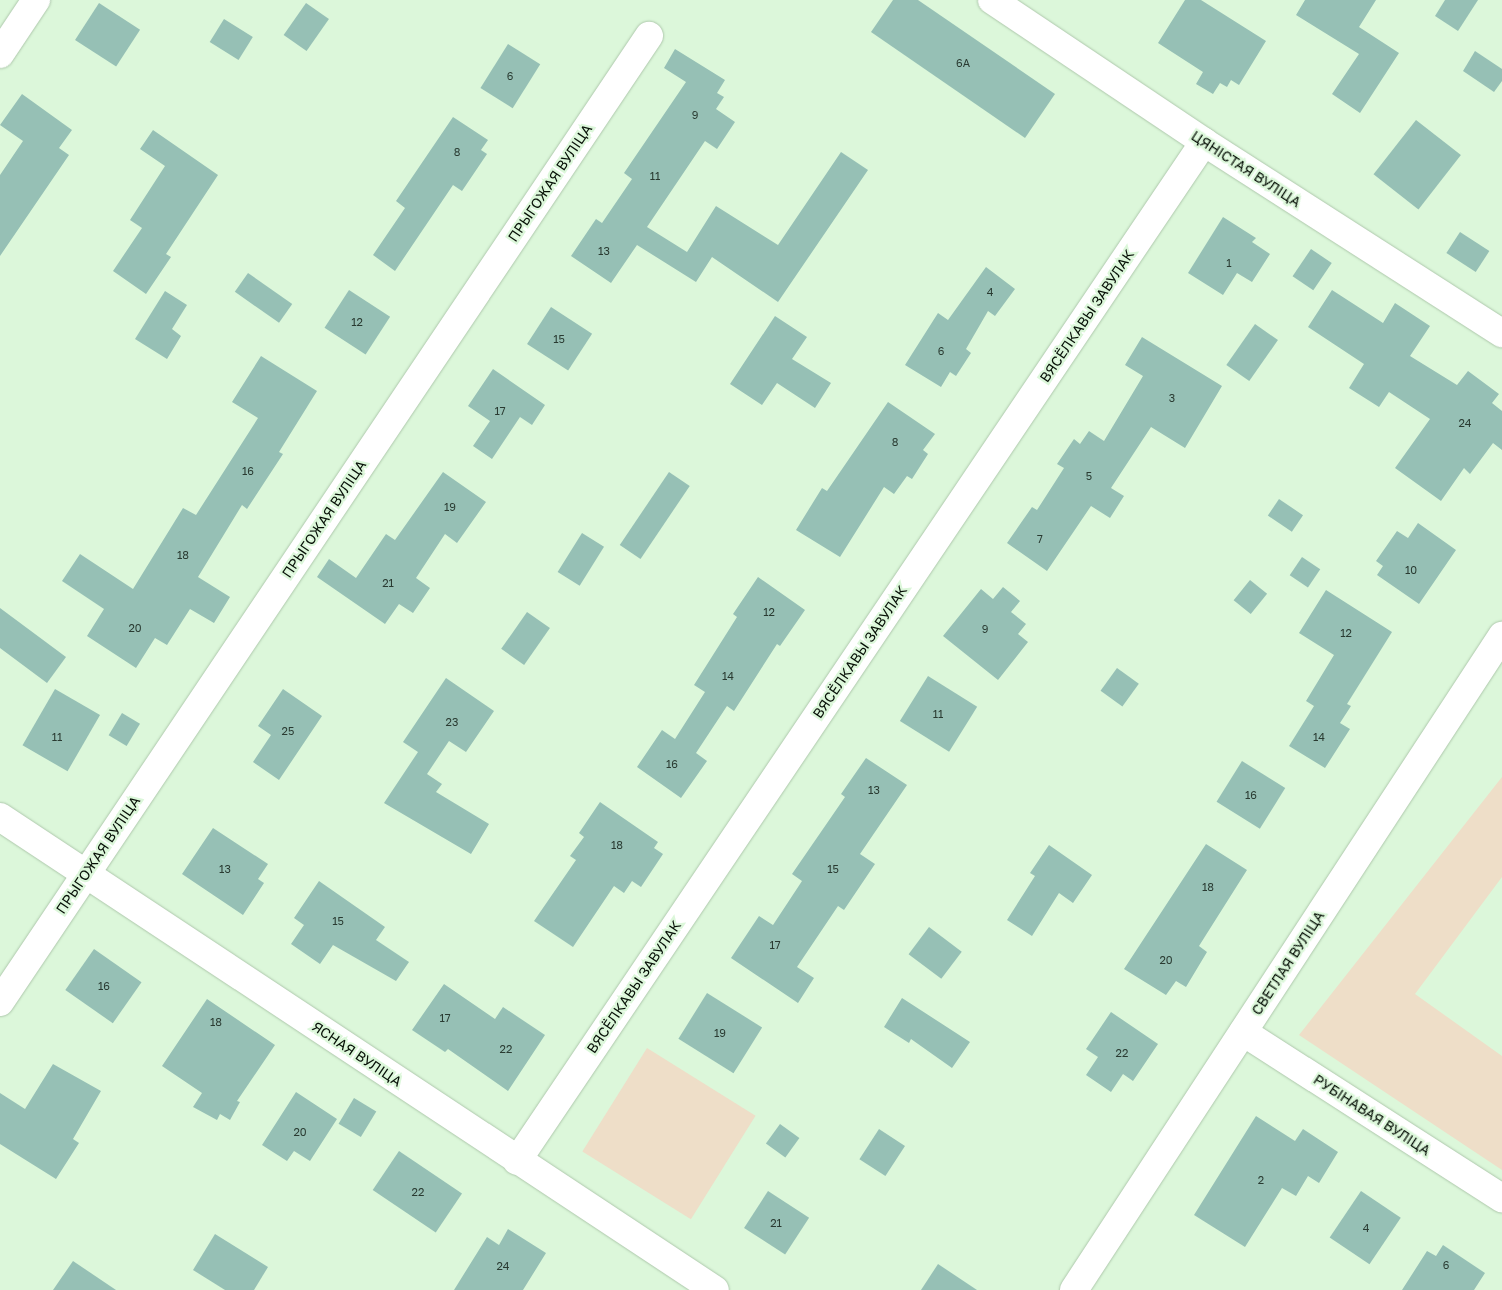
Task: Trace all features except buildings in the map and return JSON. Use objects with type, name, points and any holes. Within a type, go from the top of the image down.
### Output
[{"type":"street","points":[[0,54],[36,0]]},
{"type":"street","name":"ЦЯНІСТАЯ ВУЛІЦА","points":[[992,0],[1204,142],[1502,333]]},
{"type":"street","name":"ПРЫГОЖАЯ ВУЛІЦА","points":[[0,1002],[649,36]]},
{"type":"street","name":"ВЯСЁЛКАВЫ ЗАВУЛАК","points":[[517,1161],[1204,142]]},
{"type":"street","name":"СВЕТЛАЯ ВУЛІЦА","points":[[1074,1290],[1502,636]]},
{"type":"street","name":"ЯСНАЯ ВУЛІЦА","points":[[0,817],[714,1290]]},
{"type":"street","name":"РУБІНАВАЯ ВУЛІЦА","points":[[1243,1032],[1502,1198]]},
{"type":"shaded area","points":[[1502,777],[1502,877],[1415,994],[1502,1056],[1502,1170],[1299,1035]]},
{"type":"shaded area","points":[[647,1048],[756,1116],[691,1219],[582,1151]]}]
